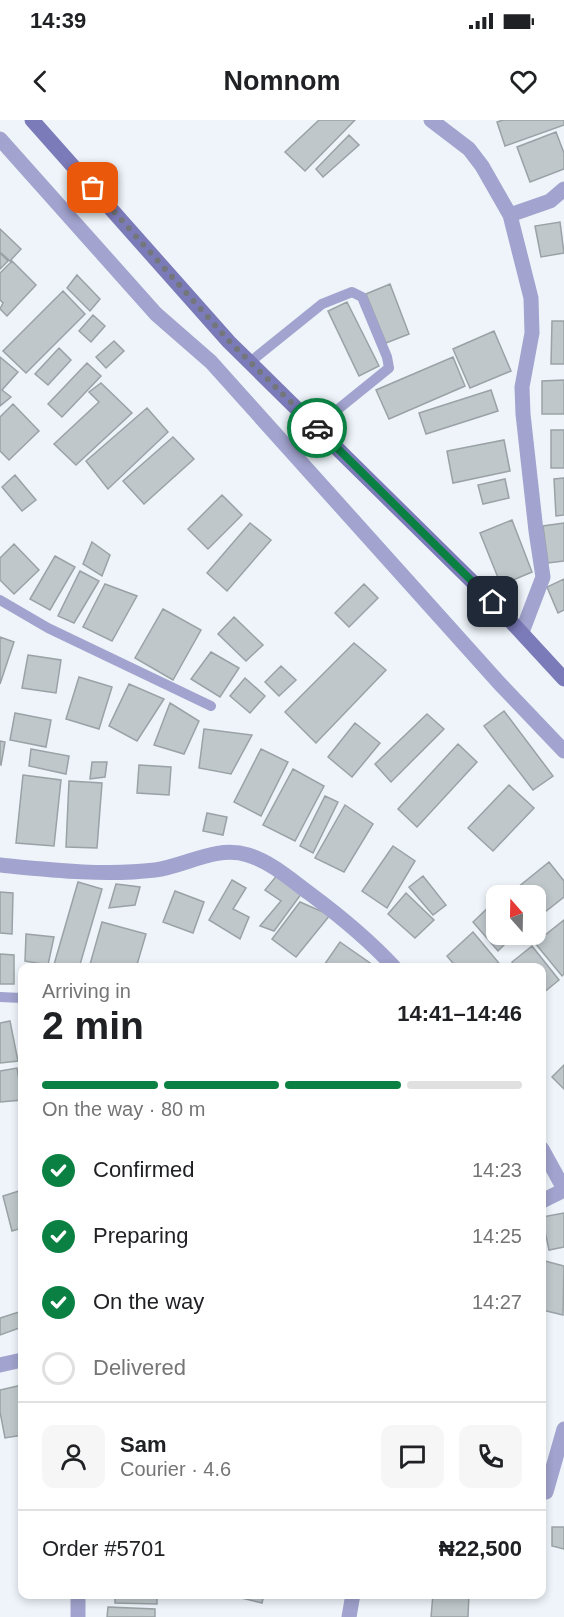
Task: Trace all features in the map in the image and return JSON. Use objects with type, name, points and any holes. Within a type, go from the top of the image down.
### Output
[{"type":"main road","points":[[32,120],[230,342],[493,602],[564,679]]},
{"type":"street","points":[[431,120],[469,149],[482,166],[510,215],[531,298],[532,333],[522,387],[523,414],[543,577],[522,632]]},
{"type":"street","points":[[0,139],[156,314],[211,362],[492,676],[564,751]]},
{"type":"street","points":[[510,215],[550,201],[564,189]]},
{"type":"street","points":[[0,865],[94,872],[145,870],[184,864],[221,851],[247,855],[277,868],[350,924],[390,963]]},
{"type":"street","points":[[546,1156],[564,1189],[546,1199]]},
{"type":"street","points":[[0,1365],[18,1361]]},
{"type":"street","points":[[546,1492],[564,1429]]},
{"type":"street","points":[[78,1599],[78,1617]]},
{"type":"street","points":[[349,1617],[351,1599]]},
{"type":"lane","points":[[250,362],[322,304],[352,292],[362,297],[387,357],[389,368],[316,427]]},
{"type":"lane","points":[[0,600],[48,628],[211,706]]},
{"type":"lane","points":[[0,997],[18,998]]},
{"type":"building","points":[[319,120],[355,120],[305,171],[285,152]]},
{"type":"building","points":[[503,120],[564,120],[564,125],[505,146],[497,122]]},
{"type":"building","points":[[556,132],[564,153],[564,169],[530,182],[517,147]]},
{"type":"building","points":[[349,135],[359,145],[323,177],[316,169]]},
{"type":"building","points":[[560,222],[564,253],[541,257],[535,226]]},
{"type":"building","points":[[0,229],[21,249],[10,261],[0,252]]},
{"type":"building","points":[[0,253],[8,261],[0,269]]},
{"type":"building","points":[[12,261],[36,285],[7,316],[0,309],[3,303],[0,300],[0,273]]},
{"type":"building","points":[[77,275],[100,299],[90,311],[67,288]]},
{"type":"building","points":[[390,284],[409,334],[386,343],[366,294]]},
{"type":"building","points":[[63,291],[85,314],[26,373],[3,351]]},
{"type":"building","points":[[347,302],[379,366],[359,376],[328,311]]},
{"type":"building","points":[[93,315],[105,326],[91,342],[79,331]]},
{"type":"building","points":[[552,321],[564,321],[564,364],[551,364]]},
{"type":"building","points":[[494,331],[511,371],[470,388],[453,349]]},
{"type":"building","points":[[114,341],[124,351],[106,368],[96,357]]},
{"type":"building","points":[[59,348],[71,360],[48,385],[35,374]]},
{"type":"building","points":[[0,357],[18,372],[2,390],[11,397],[0,406]]},
{"type":"building","points":[[453,357],[465,386],[389,419],[376,390]]},
{"type":"building","points":[[87,363],[101,376],[62,417],[48,404]]},
{"type":"building","points":[[564,380],[564,414],[542,414],[542,381]]},
{"type":"building","points":[[101,383],[132,413],[76,465],[54,444],[99,402],[89,392]]},
{"type":"building","points":[[491,390],[498,411],[426,434],[419,413]]},
{"type":"building","points":[[13,404],[39,431],[9,460],[0,451],[0,417]]},
{"type":"building","points":[[147,408],[168,432],[108,489],[86,461]]},
{"type":"building","points":[[551,430],[564,430],[564,468],[551,468]]},
{"type":"building","points":[[173,437],[194,459],[144,504],[123,481]]},
{"type":"building","points":[[504,440],[510,471],[453,483],[447,451]]},
{"type":"building","points":[[15,475],[36,500],[22,511],[2,487]]},
{"type":"building","points":[[564,478],[564,515],[556,516],[554,479]]},
{"type":"building","points":[[505,479],[509,498],[483,504],[478,485]]},
{"type":"building","points":[[222,495],[242,515],[208,549],[188,529]]},
{"type":"building","points":[[512,520],[532,572],[501,585],[480,533]]},
{"type":"building","points":[[250,523],[271,540],[227,591],[207,573]]},
{"type":"building","points":[[564,523],[564,561],[548,563],[543,526]]},
{"type":"building","points":[[92,542],[110,555],[102,576],[83,564]]},
{"type":"building","points":[[14,544],[39,570],[14,594],[0,580],[0,558]]},
{"type":"building","points":[[55,556],[75,567],[50,610],[30,599]]},
{"type":"building","points":[[80,571],[99,581],[74,623],[58,616]]},
{"type":"building","points":[[564,579],[564,610],[558,613],[547,587]]},
{"type":"building","points":[[105,584],[137,596],[112,641],[83,627]]},
{"type":"building","points":[[364,584],[378,598],[349,627],[335,613]]},
{"type":"building","points":[[163,609],[201,630],[173,680],[135,658]]},
{"type":"building","points":[[234,617],[263,645],[246,661],[218,634]]},
{"type":"building","points":[[0,637],[14,642],[0,684]]},
{"type":"building","points":[[354,643],[386,670],[316,743],[285,712]]},
{"type":"building","points":[[211,652],[239,668],[220,697],[191,679]]},
{"type":"building","points":[[28,655],[61,660],[56,693],[22,688]]},
{"type":"building","points":[[281,666],[296,680],[279,696],[265,682]]},
{"type":"building","points":[[79,677],[112,687],[99,729],[66,719]]},
{"type":"building","points":[[245,678],[265,696],[250,713],[230,696]]},
{"type":"building","points":[[129,684],[164,699],[137,741],[109,726]]},
{"type":"building","points":[[170,703],[199,721],[184,754],[154,745]]},
{"type":"building","points":[[504,711],[553,776],[533,790],[484,726]]},
{"type":"building","points":[[15,713],[51,720],[46,747],[10,740]]},
{"type":"building","points":[[427,714],[444,729],[391,782],[375,764]]},
{"type":"building","points":[[355,723],[380,743],[352,777],[328,757]]},
{"type":"building","points":[[204,729],[252,735],[231,774],[199,768]]},
{"type":"building","points":[[0,741],[5,742],[1,765],[0,764]]},
{"type":"building","points":[[458,744],[477,762],[417,827],[398,809]]},
{"type":"building","points":[[31,749],[69,756],[66,774],[29,766]]},
{"type":"building","points":[[261,749],[288,762],[261,816],[234,802]]},
{"type":"building","points":[[92,762],[107,762],[105,777],[90,779]]},
{"type":"building","points":[[139,765],[171,767],[169,795],[137,793]]},
{"type":"building","points":[[293,769],[324,786],[295,841],[263,825]]},
{"type":"building","points":[[23,775],[61,780],[54,846],[16,843]]},
{"type":"building","points":[[69,781],[102,783],[97,848],[66,847]]},
{"type":"building","points":[[509,785],[534,808],[493,851],[468,828]]},
{"type":"building","points":[[325,796],[338,802],[313,853],[300,846]]},
{"type":"building","points":[[345,805],[373,824],[344,872],[315,858]]},
{"type":"building","points":[[207,813],[227,817],[223,835],[203,831]]},
{"type":"building","points":[[393,846],[415,861],[387,908],[362,891]]},
{"type":"building","points":[[549,862],[564,881],[564,897],[546,911],[546,885],[521,885]]},
{"type":"building","points":[[278,874],[302,893],[274,931],[260,926],[281,901],[265,890]]},
{"type":"building","points":[[423,876],[446,905],[433,915],[409,887]]},
{"type":"building","points":[[232,880],[246,888],[233,909],[249,917],[240,939],[209,920]]},
{"type":"building","points":[[78,882],[102,889],[80,963],[54,963]]},
{"type":"building","points":[[116,884],[140,887],[135,905],[109,908]]},
{"type":"building","points":[[175,891],[204,902],[193,933],[163,922]]},
{"type":"building","points":[[0,892],[13,893],[12,934],[0,933]]},
{"type":"building","points":[[406,893],[434,920],[415,938],[388,914]]},
{"type":"building","points":[[300,902],[330,915],[296,957],[272,939]]},
{"type":"building","points":[[486,910],[486,937],[473,922]]},
{"type":"building","points":[[564,920],[564,974],[562,976],[537,945],[546,945],[546,934]]},
{"type":"building","points":[[102,922],[146,934],[137,963],[90,963]]},
{"type":"building","points":[[473,932],[499,963],[453,963],[447,956]]},
{"type":"building","points":[[26,934],[54,937],[48,963],[25,961]]},
{"type":"building","points":[[340,942],[370,963],[325,963]]},
{"type":"building","points":[[493,945],[504,945],[498,951]]},
{"type":"building","points":[[532,946],[546,963],[513,963]]},
{"type":"building","points":[[0,954],[14,955],[14,984],[0,984]]},
{"type":"building","points":[[546,964],[559,980],[546,991]]},
{"type":"building","points":[[10,1021],[18,1061],[0,1063],[0,1023]]},
{"type":"building","points":[[564,1065],[564,1089],[552,1077]]},
{"type":"building","points":[[17,1068],[18,1100],[0,1102],[0,1071]]},
{"type":"building","points":[[18,1191],[18,1229],[12,1231],[3,1196]]},
{"type":"building","points":[[564,1213],[564,1247],[549,1250],[546,1216]]},
{"type":"building","points":[[546,1261],[564,1266],[563,1315],[546,1311]]},
{"type":"building","points":[[18,1312],[18,1328],[0,1335],[0,1318]]},
{"type":"building","points":[[18,1386],[18,1436],[5,1438],[0,1412],[0,1390]]},
{"type":"building","points":[[552,1527],[564,1527],[564,1549],[552,1546]]},
{"type":"building","points":[[115,1599],[157,1599],[157,1604],[115,1603]]},
{"type":"building","points":[[246,1599],[263,1599],[262,1603]]},
{"type":"building","points":[[433,1599],[469,1599],[468,1617],[431,1617]]},
{"type":"building","points":[[108,1607],[155,1609],[155,1617],[107,1617]]},
{"type":"way so far","points":[[93,188],[230,342],[317,428]]},
{"type":"route","points":[[317,428],[493,602]]}]
